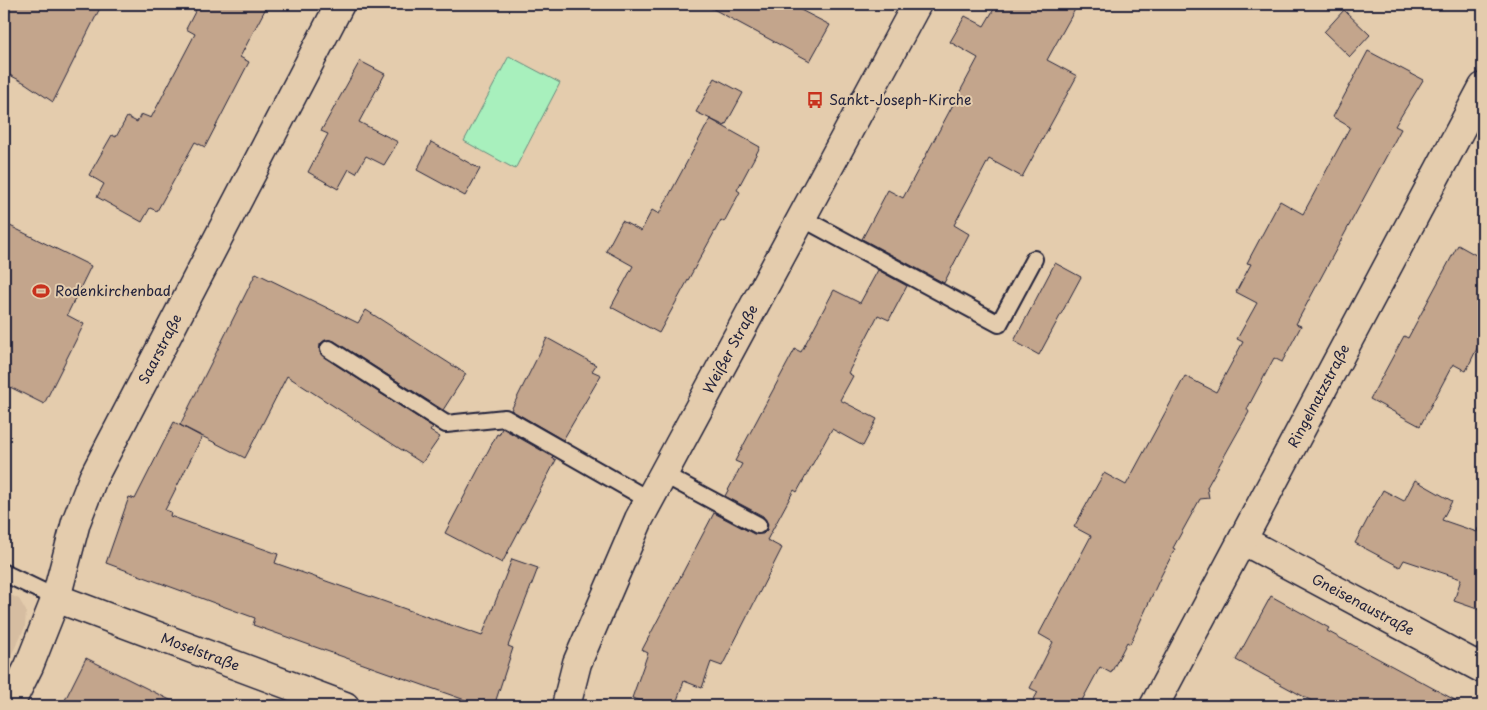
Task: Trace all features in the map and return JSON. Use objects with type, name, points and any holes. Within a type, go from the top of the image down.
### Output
[{"type":"street","name":"Saarstraße","points":[[9,706],[29,666],[56,598],[76,522],[93,478],[340,4]]},
{"type":"street","name":"Weißer Straße","points":[[566,706],[577,663],[639,519],[917,4]]},
{"type":"street","name":"Ringelnatzstraße","points":[[1154,706],[1244,541],[1483,87]]},
{"type":"street","name":"Gneisenaustraße","points":[[1244,541],[1483,669]]},
{"type":"street","name":"Moselstraße","points":[[56,598],[345,706]]},
{"type":"lane","points":[[802,218],[999,324],[1034,259]]},
{"type":"lane","points":[[329,349],[446,424],[505,418],[649,500]]},
{"type":"lane","points":[[663,474],[758,525]]},
{"type":"lane","points":[[4,573],[56,598]]},
{"type":"shaded area","points":[[4,592],[19,599],[26,611],[25,627],[4,670]]},
{"type":"green space","points":[[509,56],[560,83],[515,169],[464,141]]},
{"type":"building","points":[[4,4],[102,4],[53,102],[25,83],[4,72]]},
{"type":"building","points":[[199,4],[268,4],[240,57],[249,62],[205,147],[195,142],[157,211],[150,208],[142,222],[97,197],[104,184],[89,175],[112,135],[116,137],[127,117],[137,122],[141,114],[151,118],[195,34],[186,29]]},
{"type":"building","points":[[704,4],[789,4],[830,25],[810,61]]},
{"type":"building","points":[[997,4],[1078,4],[1047,60],[1077,76],[1022,177],[989,159],[954,225],[969,234],[944,283],[862,239],[888,190],[903,198],[978,58],[950,42],[965,16],[984,26]]},
{"type":"building","points":[[1344,10],[1370,35],[1350,57],[1324,32]]},
{"type":"building","points":[[1368,51],[1423,80],[1395,126],[1401,129],[1296,324],[1301,326],[1282,362],[1274,358],[1247,409],[1249,412],[1207,487],[1209,498],[1200,499],[1173,548],[1175,549],[1130,644],[1127,642],[1111,673],[1100,667],[1079,706],[1030,706],[1038,692],[1030,688],[1053,642],[1039,634],[1091,536],[1074,527],[1104,473],[1126,485],[1185,376],[1216,392],[1243,342],[1237,339],[1257,303],[1236,292],[1251,264],[1247,263],[1280,201],[1303,214],[1350,127],[1333,117]]},
{"type":"building","points":[[360,61],[385,74],[359,122],[398,142],[384,165],[366,156],[356,173],[349,169],[338,189],[308,172],[328,134],[321,131]]},
{"type":"building","points":[[715,78],[743,93],[725,126],[696,112]]},
{"type":"building","points":[[710,119],[760,147],[737,190],[740,192],[724,222],[721,220],[659,333],[611,307],[633,266],[606,251],[622,221],[641,231],[652,210],[659,214]]},
{"type":"building","points":[[431,142],[480,169],[465,196],[417,170]]},
{"type":"building","name":"Rodenkirchenbad","points":[[4,223],[91,266],[67,315],[84,324],[44,404],[4,384]]},
{"type":"building","points":[[1458,245],[1483,259],[1483,336],[1466,371],[1453,364],[1420,426],[1370,399],[1404,336],[1408,338]]},
{"type":"building","points":[[1055,263],[1081,277],[1039,355],[1014,341]]},
{"type":"building","points":[[878,270],[907,286],[889,320],[878,315],[848,373],[853,376],[840,400],[877,419],[863,446],[832,429],[797,492],[794,490],[767,540],[782,548],[722,666],[711,662],[702,688],[684,681],[675,706],[657,706],[632,698],[648,653],[642,650],[714,513],[754,534],[763,534],[767,530],[768,524],[763,516],[725,496],[742,464],[735,461],[795,349],[801,352],[834,290],[860,303]]},
{"type":"building","points":[[256,273],[358,323],[366,310],[466,374],[443,410],[334,341],[325,340],[320,344],[320,353],[324,357],[433,427],[430,431],[440,437],[422,463],[287,376],[245,458],[180,425]]},
{"type":"building","points":[[547,338],[596,365],[592,371],[601,375],[563,440],[511,410]]},
{"type":"building","points":[[174,422],[202,437],[165,510],[171,512],[170,516],[278,554],[275,563],[482,636],[512,559],[538,568],[508,646],[513,648],[494,706],[482,706],[253,625],[255,618],[106,563],[129,497],[135,499]]},
{"type":"building","points":[[502,428],[556,460],[502,563],[445,533],[497,434],[499,435]]},
{"type":"building","points":[[1415,480],[1452,501],[1442,520],[1477,532],[1478,528],[1483,529],[1483,611],[1454,601],[1461,579],[1404,560],[1400,567],[1355,543],[1383,490],[1404,501]]},
{"type":"building","points":[[1271,596],[1329,628],[1327,631],[1466,706],[1321,706],[1236,660]]},
{"type":"building","points":[[86,658],[182,706],[62,706]]},
{"type":"place","name":"Sankt-Joseph-Kirche","points":[[815,100]]},
{"type":"place","name":"Rodenkirchenbad","points":[[41,291]]}]
